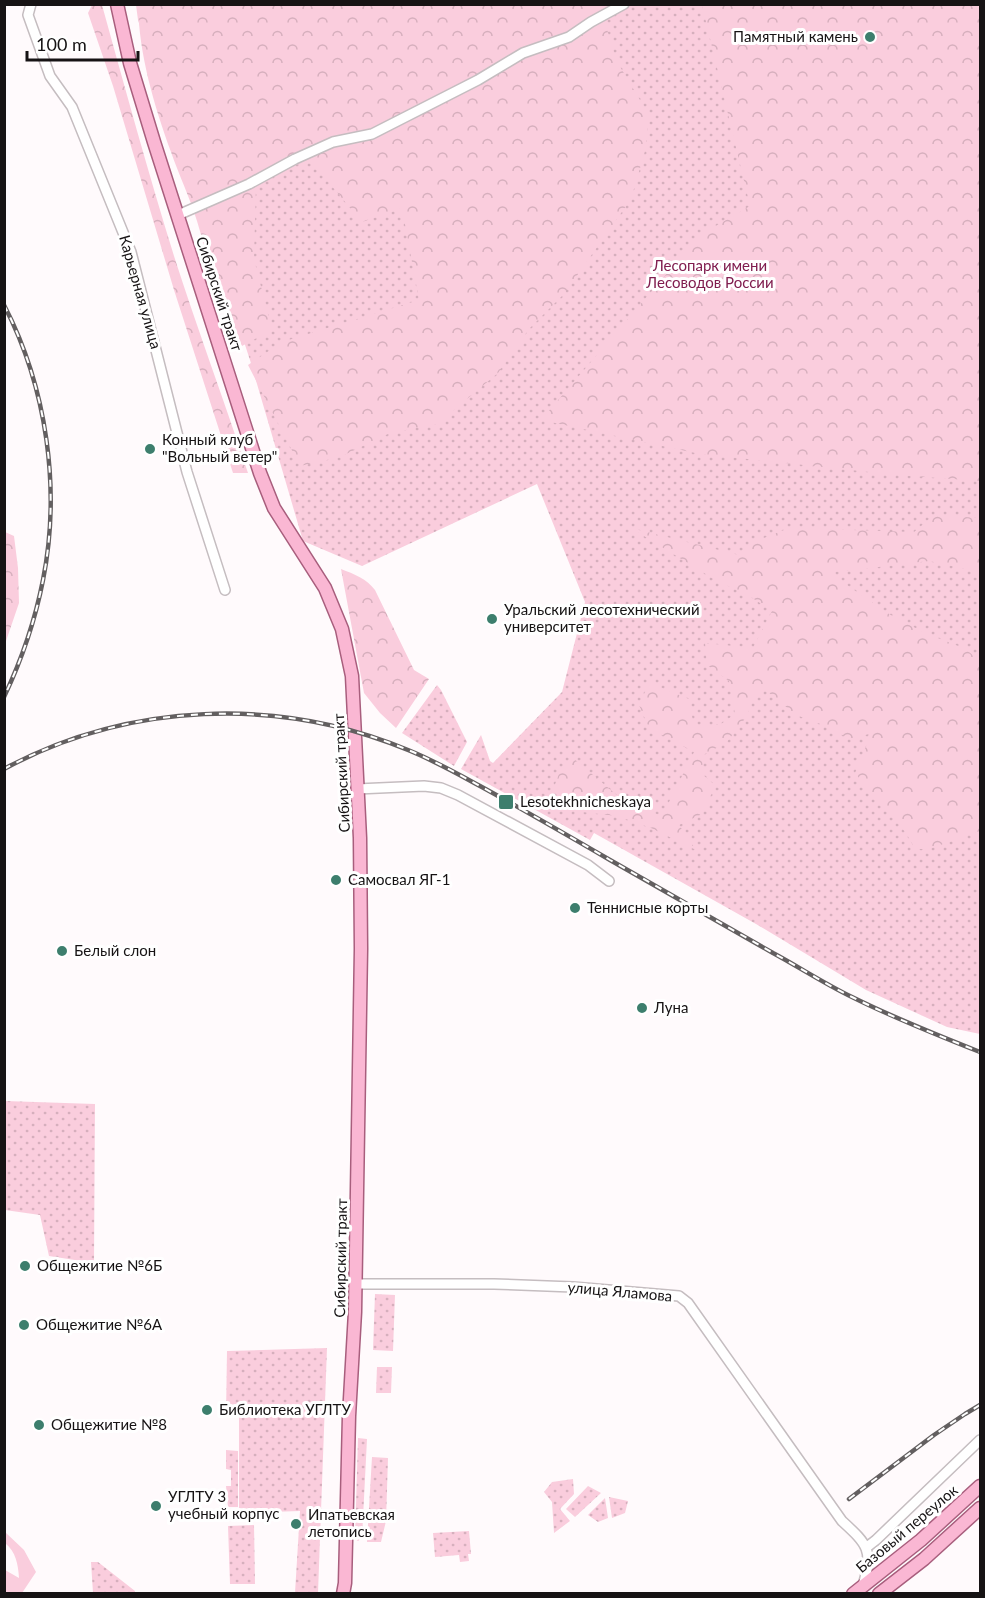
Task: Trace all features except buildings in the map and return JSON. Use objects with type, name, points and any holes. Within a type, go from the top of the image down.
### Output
[{"type":"main road","name":"Сибирский тракт","points":[[117,4],[130,63],[263,482],[280,517],[325,588],[342,629],[352,676],[360,838],[361,949],[355,1312],[349,1416],[345,1590]]},
{"type":"main road","name":"Базовый переулок","points":[[858,1589],[921,1540],[981,1486]]},
{"type":"main road","name":"Базовый переулок","points":[[879,1593],[924,1559],[981,1508]]},
{"type":"main road","points":[[943,1519],[951,1524],[954,1533]]},
{"type":"street","name":"Карьерная улица","points":[[31,4],[28,15],[50,76],[66,97],[76,117],[131,252],[187,472],[225,590]]},
{"type":"street","points":[[178,215],[249,184],[333,142],[372,134],[478,80],[523,53],[569,37],[624,4]]},
{"type":"street","points":[[357,789],[424,786],[441,788],[588,865],[609,881]]},
{"type":"street","name":"улица Яламова","points":[[355,1284],[494,1284],[573,1287],[679,1296],[688,1303],[842,1521],[867,1547]]},
{"type":"street","points":[[858,1589],[867,1571],[867,1547],[981,1440]]},
{"type":"green space","points":[[92,5],[102,5],[174,256],[248,473],[233,473],[174,290],[113,86],[88,13]]},
{"type":"green space","name":"Лесопарк имени Лесоводов России","points":[[136,5],[980,5],[980,1034],[947,1027],[866,990],[756,924],[594,833],[590,840],[461,769],[481,735],[490,761],[493,763],[562,692],[585,602],[537,484],[362,566],[303,541],[250,360],[138,20]]},
{"type":"green space","points":[[138,5],[600,5],[616,60],[649,115],[645,151],[631,199],[564,294],[529,329],[498,373],[437,424],[390,433],[340,457],[300,466],[248,365],[282,342],[419,300],[402,208],[362,222],[309,159],[256,184],[254,259],[272,330],[242,346],[233,332],[220,301],[194,212],[174,161],[148,80],[141,42]]},
{"type":"green space","points":[[702,5],[980,5],[980,481],[897,475],[700,454],[541,420],[700,235],[750,206]]},
{"type":"green space","points":[[934,515],[980,518],[980,574],[929,561],[828,572],[889,614],[925,633],[966,649],[980,662],[980,831],[929,849],[915,849],[906,833],[855,773],[869,734],[850,739],[823,725],[796,715],[762,687],[753,699],[747,716],[726,743],[703,755],[702,774],[716,786],[700,815],[679,825],[696,850],[651,828],[617,816],[582,812],[554,787],[560,771],[573,758],[625,802],[662,816],[694,752],[649,728],[639,705],[649,683],[689,699],[694,727],[721,724],[735,714],[729,681],[707,665],[705,643],[753,648],[772,611],[748,595],[717,581],[631,528],[739,555],[759,540],[789,528],[914,532]]},
{"type":"green space","points":[[5,532],[14,536],[19,603],[5,644]]},
{"type":"green space","points":[[341,569],[372,586],[414,670],[429,679],[396,728],[364,693]]},
{"type":"green space","points":[[437,685],[467,742],[454,766],[402,733]]},
{"type":"green space","points":[[5,1101],[95,1104],[94,1263],[49,1256],[40,1215],[5,1210]]},
{"type":"green space","points":[[375,1294],[395,1295],[393,1351],[373,1350]]},
{"type":"green space","points":[[327,1348],[318,1593],[295,1593],[300,1511],[239,1513],[239,1417],[226,1416],[227,1351]]},
{"type":"green space","points":[[377,1367],[392,1367],[391,1393],[376,1393]]},
{"type":"green space","points":[[358,1438],[367,1439],[362,1538],[358,1541],[355,1539]]},
{"type":"green space","points":[[226,1450],[238,1451],[238,1507],[228,1507],[226,1486],[231,1486],[231,1470],[226,1469]]},
{"type":"green space","points":[[372,1457],[388,1458],[386,1521],[381,1542],[367,1542]]},
{"type":"green space","points":[[573,1479],[574,1494],[560,1509],[570,1521],[554,1533],[552,1502],[544,1492],[552,1482]]},
{"type":"green space","points":[[588,1486],[601,1493],[575,1517],[566,1509]]},
{"type":"green space","points":[[609,1497],[628,1501],[625,1513],[612,1518]]},
{"type":"green space","points":[[605,1498],[608,1518],[598,1522],[588,1515]]},
{"type":"green space","points":[[254,1525],[255,1584],[230,1584],[228,1526]]},
{"type":"green space","points":[[469,1531],[471,1554],[468,1554],[469,1561],[460,1562],[459,1555],[435,1557],[433,1533]]},
{"type":"green space","points":[[5,1532],[24,1550],[36,1572],[22,1593],[5,1593],[5,1570],[19,1578],[16,1559],[12,1550],[5,1543]]},
{"type":"green space","points":[[91,1562],[98,1562],[135,1593],[93,1593]]},
{"type":"railway","points":[[4,305],[19,337],[40,404],[50,475],[51,510],[43,580],[36,610],[17,668],[4,697]]},
{"type":"railway","points":[[4,769],[52,747],[101,730],[152,719],[204,714],[256,715],[308,721],[359,733],[408,750],[462,776],[842,992],[980,1052]]},
{"type":"railway","points":[[849,1499],[934,1435],[980,1405]]},
{"type":"place","name":"Памятный камень","points":[[870,37]]},
{"type":"place","name":"Конный клуб \"Вольный ветер\"","points":[[150,449]]},
{"type":"place","name":"Уральский лесотехнический университет","points":[[492,619]]},
{"type":"place","name":"Lesotekhnicheskaya","points":[[506,802]]},
{"type":"place","name":"Самосвал ЯГ-1","points":[[336,880]]},
{"type":"place","name":"Теннисные корты","points":[[575,908]]},
{"type":"place","name":"Белый слон","points":[[62,951]]},
{"type":"place","name":"Луна","points":[[642,1008]]},
{"type":"place","name":"Общежитие №6Б","points":[[25,1266]]},
{"type":"place","name":"Общежитие №6А","points":[[24,1325]]},
{"type":"place","name":"Библиотека УГЛТУ","points":[[207,1410]]},
{"type":"place","name":"Общежитие №8","points":[[39,1425]]},
{"type":"place","name":"УГЛТУ 3 учебный корпус","points":[[156,1506]]},
{"type":"place","name":"Ипатьевская летопись","points":[[296,1524]]}]
